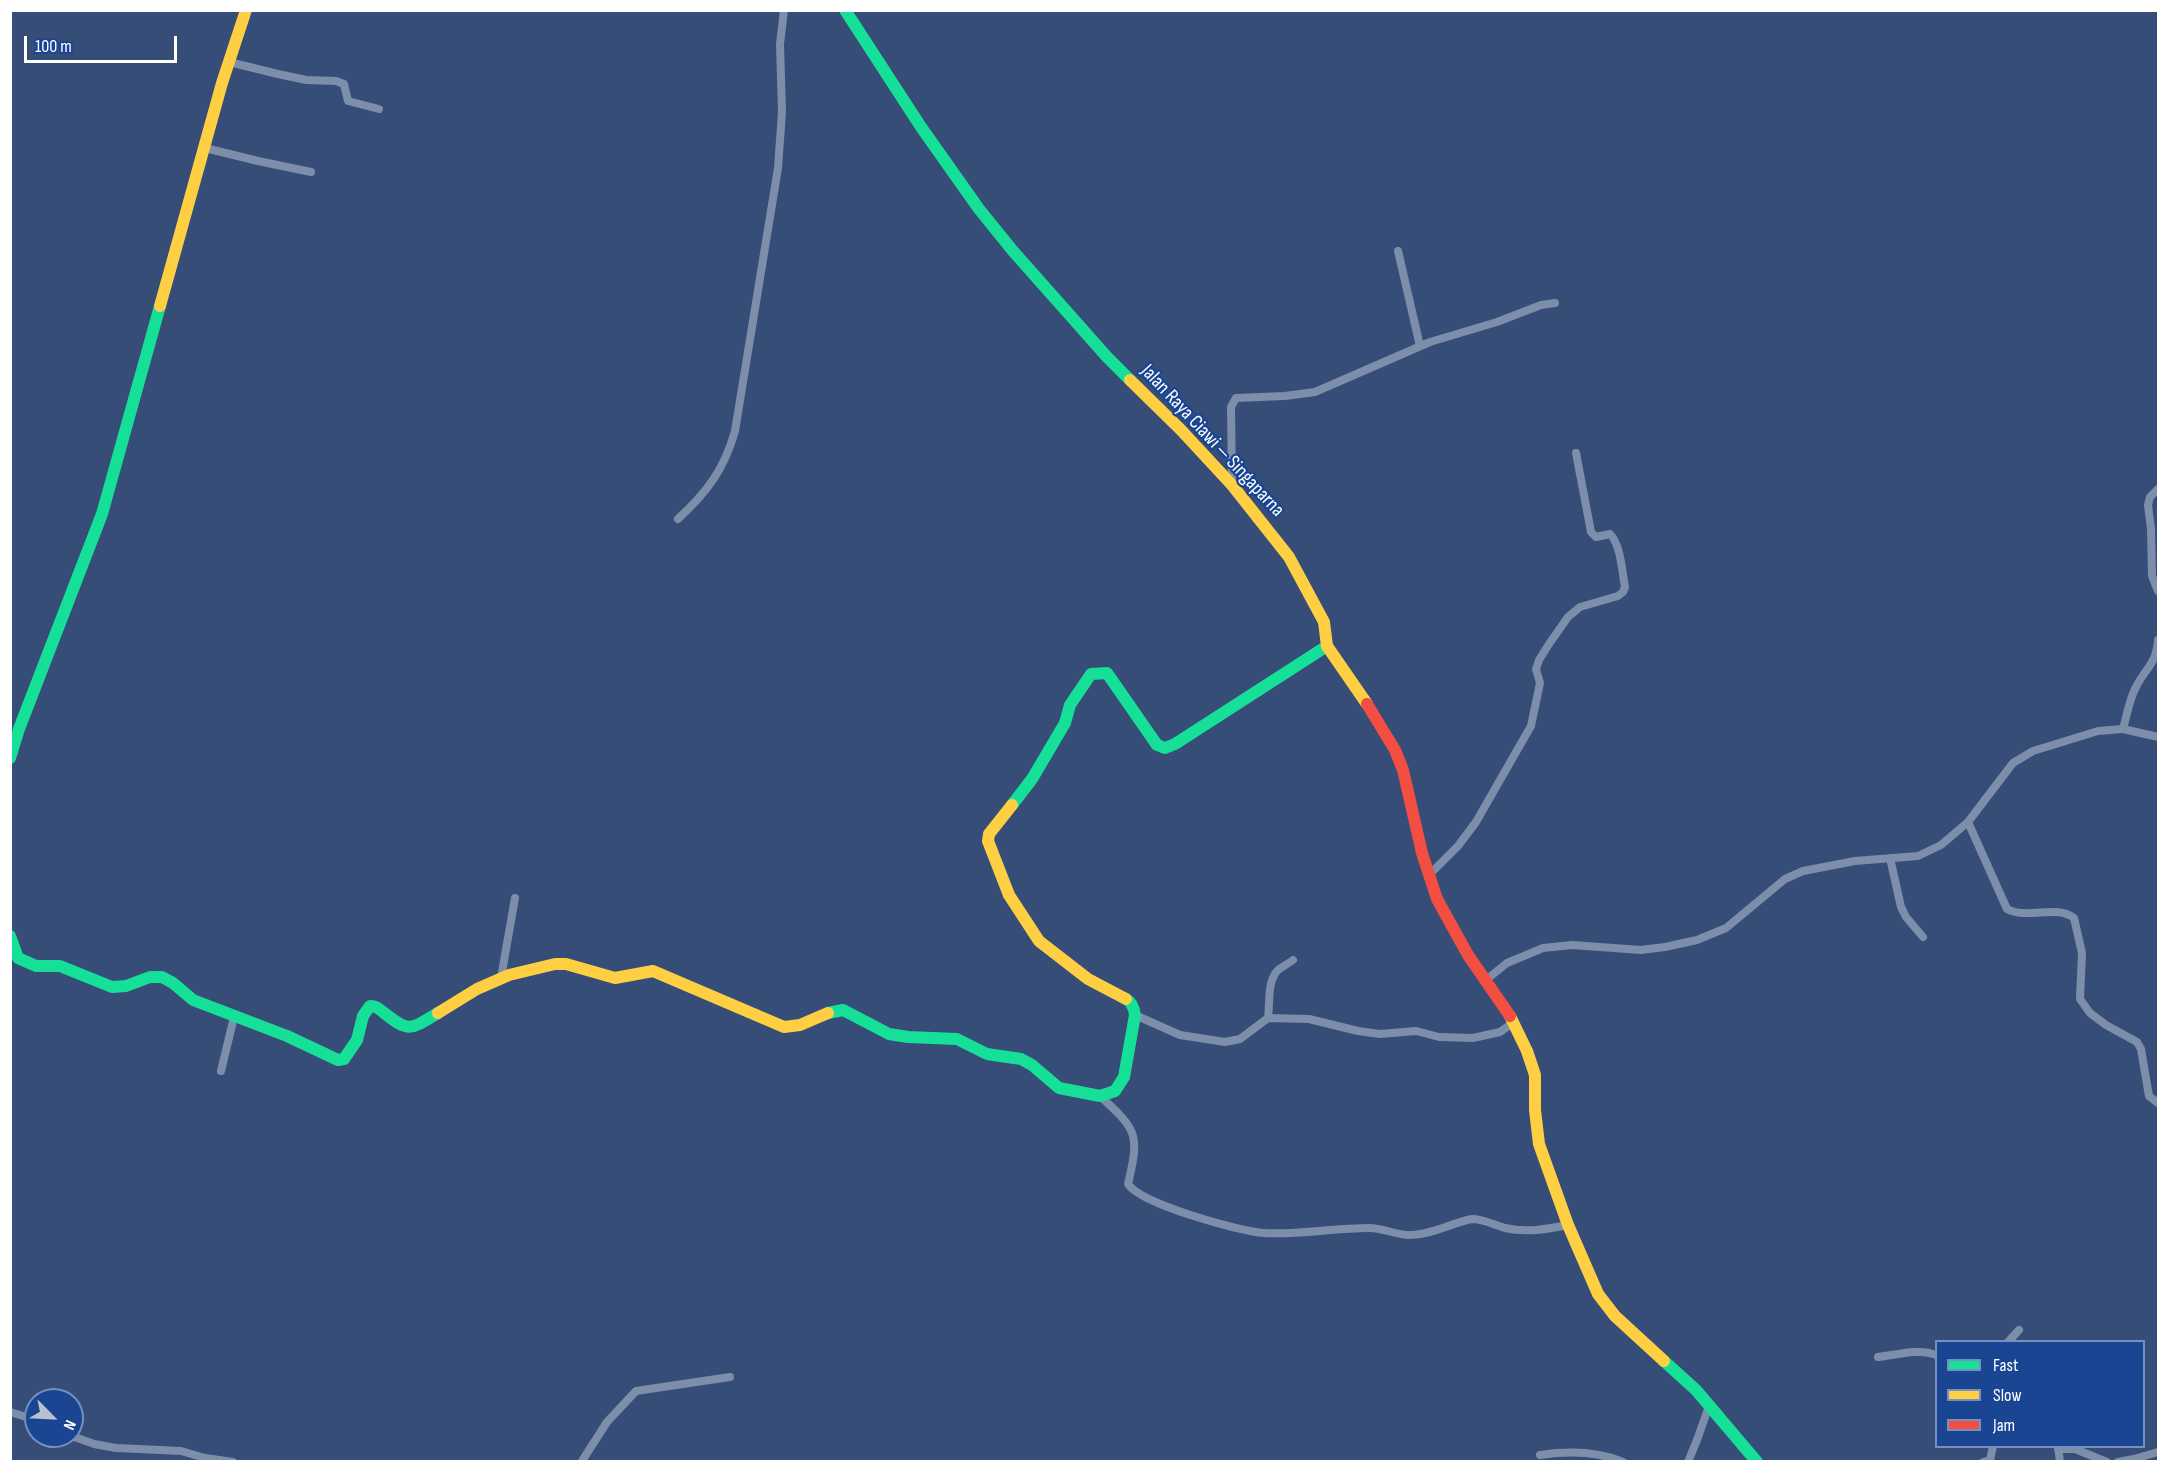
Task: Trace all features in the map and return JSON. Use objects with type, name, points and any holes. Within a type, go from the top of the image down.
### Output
[{"type":"street","points":[[10,758],[23,718],[102,514],[229,62],[246,10]]},
{"type":"street","points":[[678,519],[711,485],[723,464],[735,431],[778,168],[782,112],[780,44],[784,10]]},
{"type":"street","name":"Jalan Raya Ciawi — Singaparna","points":[[845,10],[921,127],[1006,243],[1107,357],[1181,430],[1232,485],[1289,557],[1324,622],[1327,646],[1378,719],[1395,750],[1403,770],[1422,853],[1437,899],[1451,927],[1514,1022],[1535,1075],[1535,1110],[1539,1144],[1568,1226],[1598,1294],[1615,1316],[1671,1366],[1757,1461]]},
{"type":"street","points":[[229,62],[306,80],[336,81],[344,84],[348,101],[379,109]]},
{"type":"street","points":[[205,148],[312,172]]},
{"type":"street","points":[[1398,250],[1420,346]]},
{"type":"street","points":[[1232,485],[1231,407],[1235,399],[1315,392],[1420,346],[1497,322],[1541,304],[1555,303]]},
{"type":"street","points":[[1429,875],[1458,846],[1476,822],[1531,726],[1540,683],[1536,669],[1549,644],[1568,617],[1580,607],[1597,600],[1618,596],[1625,587],[1617,544],[1613,536],[1610,534],[1596,537],[1591,532],[1576,453]]},
{"type":"street","points":[[2158,489],[2153,493],[2148,505],[2152,576],[2158,591]]},
{"type":"street","points":[[2123,729],[2131,697],[2142,675],[2155,660],[2158,640]]},
{"type":"street","points":[[10,936],[18,958],[36,966],[60,966],[112,987],[126,986],[150,977],[162,977],[173,983],[188,998],[287,1036],[341,1060],[355,1043],[360,1032],[361,1018],[370,1006],[376,1006],[400,1026],[409,1028],[501,978],[555,964],[580,967],[615,978],[653,971],[776,1025],[800,1026],[835,1011],[843,1010],[889,1035],[957,1039],[987,1054],[1021,1059],[1032,1065],[1059,1088],[1100,1096],[1110,1094],[1124,1077],[1135,1015],[1134,1008],[1130,1001],[1088,979],[1049,950],[1030,930],[1005,886],[988,841],[989,834],[1032,779],[1065,723],[1070,705],[1091,674],[1107,674],[1157,745],[1165,748],[1175,744],[1327,646]]},
{"type":"street","points":[[1486,980],[1507,963],[1543,948],[1572,945],[1641,950],[1697,940],[1726,928],[1785,879],[1803,871],[1855,861],[1918,856],[1941,845],[1968,822],[2013,763],[2032,752],[2098,731],[2123,729],[2158,737]]},
{"type":"street","points":[[1968,822],[2007,909],[2022,913],[2067,914],[2074,918],[2082,953],[2080,999],[2090,1013],[2106,1025],[2137,1042],[2141,1049],[2149,1096],[2158,1103]]},
{"type":"street","points":[[1890,858],[1906,917],[1923,937]]},
{"type":"street","points":[[501,978],[515,898]]},
{"type":"street","points":[[1268,1018],[1270,986],[1276,972],[1293,960]]},
{"type":"street","points":[[1135,1015],[1180,1035],[1225,1042],[1240,1039],[1268,1018],[1309,1019],[1380,1034],[1416,1031],[1439,1037],[1473,1038],[1500,1032],[1514,1022]]},
{"type":"street","points":[[221,1071],[234,1017]]},
{"type":"street","points":[[1100,1096],[1124,1118],[1134,1132],[1134,1150],[1128,1184],[1132,1190],[1169,1209],[1234,1228],[1266,1233],[1372,1228],[1408,1235],[1472,1219],[1480,1219],[1520,1231],[1568,1226]]},
{"type":"street","points":[[2009,1340],[2019,1330]]},
{"type":"street","points":[[1878,1357],[1913,1352],[1935,1355]]},
{"type":"street","points":[[583,1461],[603,1427],[636,1391],[730,1377]]},
{"type":"street","points":[[1688,1461],[1708,1406]]},
{"type":"street","points":[[84,1440],[116,1448],[181,1451],[205,1458],[233,1461]]},
{"type":"street","points":[[1983,1461],[1990,1460],[1993,1448]]},
{"type":"street","points":[[2060,1461],[2058,1448],[2075,1449],[2107,1461]]},
{"type":"street","points":[[2118,1461],[2158,1452]]},
{"type":"street","points":[[1540,1455],[1592,1453],[1623,1461]]},
{"type":"traffic: fast","points":[[845,10],[921,127],[979,209],[1013,251],[1130,380]]},
{"type":"traffic: fast","points":[[10,758],[19,729],[102,514],[160,306]]},
{"type":"traffic: fast","points":[[1012,805],[1032,779],[1065,723],[1070,705],[1091,674],[1107,673],[1157,745],[1165,748],[1175,744],[1327,646]]},
{"type":"traffic: fast","points":[[10,936],[18,958],[36,966],[60,966],[112,987],[126,986],[150,977],[162,977],[193,1000],[287,1036],[338,1060],[344,1059],[357,1040],[363,1016],[370,1006],[378,1008],[404,1026],[410,1027],[438,1013]]},
{"type":"traffic: fast","points":[[828,1013],[843,1010],[889,1034],[957,1039],[987,1054],[1021,1059],[1032,1065],[1059,1088],[1100,1096],[1115,1091],[1124,1077],[1135,1015],[1132,1005],[1126,999]]},
{"type":"traffic: fast","points":[[1664,1361],[1696,1390],[1757,1462]]},
{"type":"traffic: slow","points":[[160,306],[222,83],[246,10]]},
{"type":"traffic: slow","points":[[1130,380],[1232,485],[1289,557],[1324,622],[1327,646],[1367,704]]},
{"type":"traffic: slow","points":[[1012,805],[989,834],[988,841],[1009,895],[1039,941],[1088,979],[1126,999]]},
{"type":"traffic: slow","points":[[438,1013],[477,989],[509,975],[555,964],[566,964],[615,978],[653,971],[784,1027],[800,1025],[828,1013]]},
{"type":"traffic: slow","points":[[1510,1016],[1527,1051],[1535,1075],[1535,1110],[1539,1144],[1568,1225],[1598,1294],[1615,1316],[1664,1361]]},
{"type":"traffic: jam","points":[[1367,704],[1395,750],[1403,770],[1422,853],[1437,899],[1468,955],[1510,1016]]}]
